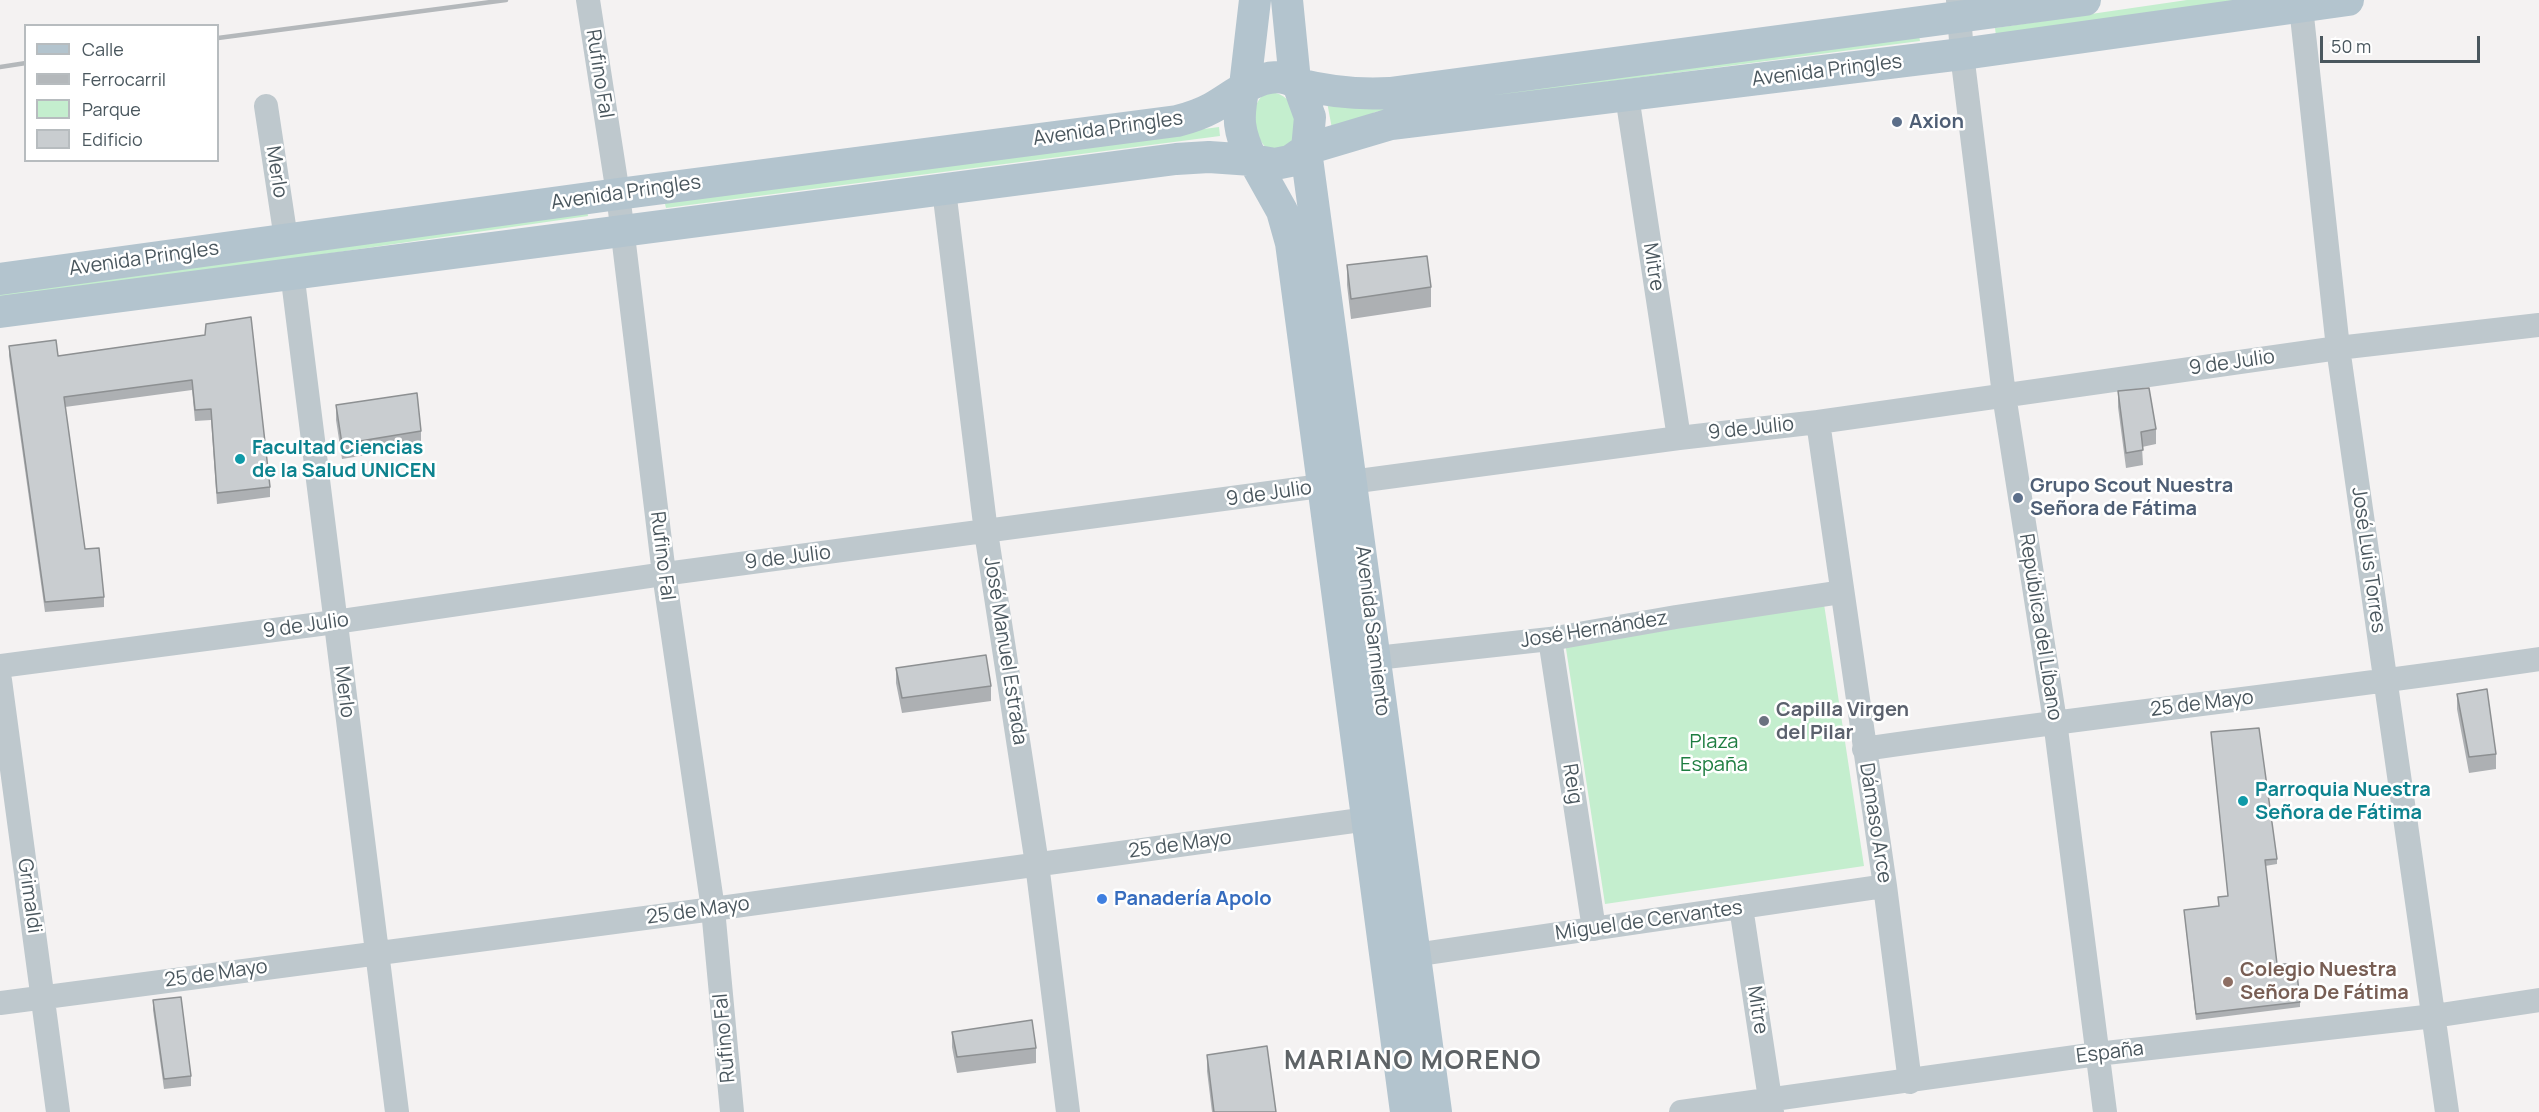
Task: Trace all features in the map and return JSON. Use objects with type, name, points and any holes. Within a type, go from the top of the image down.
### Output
[{"type":"main road","points":[[1255,0],[1245,87],[1239,110],[1239,128],[1253,160],[1282,162],[1290,161],[1307,150],[1310,117],[1297,82],[1287,0]]},
{"type":"main road","name":"Avenida Pringles","points":[[1297,82],[1332,92],[1357,95],[1390,93],[1959,8],[2085,0]]},
{"type":"main road","name":"Avenida Pringles","points":[[1307,150],[1391,124],[1962,54],[2349,0]]},
{"type":"main road","points":[[1245,87],[1260,80],[1280,78],[1297,82]]},
{"type":"main road","name":"Avenida Pringles","points":[[0,279],[286,238],[1177,121],[1213,108],[1245,87]]},
{"type":"main road","name":"Avenida Sarmiento","points":[[1307,150],[1353,483],[1361,660]]},
{"type":"main road","name":"Avenida Pringles","points":[[0,312],[292,272],[1176,159],[1209,157],[1253,160]]},
{"type":"main road","name":"Avenida Sarmiento","points":[[1253,160],[1282,211],[1291,243],[1322,487],[1361,660],[1382,815],[1406,1112]]},
{"type":"main road","name":"Avenida Sarmiento","points":[[1382,815],[1414,955],[1436,1112]]},
{"type":"street","name":"Rufino Fal","points":[[588,0],[618,194],[664,574],[713,909],[732,1112]]},
{"type":"street","name":"José Luis Torres","points":[[2301,7],[2338,348],[2447,1112]]},
{"type":"street","name":"República del Líbano","points":[[1959,8],[1962,54],[2004,395],[2055,721],[2105,1112]]},
{"type":"street","name":"Mitre","points":[[1627,96],[1679,438]]},
{"type":"street","name":"Merlo","points":[[266,106],[286,238]]},
{"type":"street","name":"José Manuel Estrada","points":[[944,190],[986,532],[1037,864],[1068,1112]]},
{"type":"street","name":"Merlo","points":[[292,272],[397,1112]]},
{"type":"street","name":"9 de Julio","points":[[0,666],[335,622],[664,574],[1679,438],[1818,422],[2338,348],[2539,325]]},
{"type":"street","name":"Dámaso Arce","points":[[1818,422],[1885,886],[1910,1082]]},
{"type":"street","name":"José Hernández","points":[[1361,660],[1550,639],[1842,592]]},
{"type":"street","name":"Reig","points":[[1550,639],[1594,929]]},
{"type":"street","name":"25 de Mayo","points":[[1864,749],[2055,721],[2386,681],[2539,659]]},
{"type":"street","name":"Grimaldi","points":[[0,680],[58,1112]]},
{"type":"street","name":"25 de Mayo","points":[[0,1003],[713,909],[1382,815]]},
{"type":"street","name":"Miguel de Cervantes","points":[[1414,955],[1885,886]]},
{"type":"street","name":"Mitre","points":[[1741,907],[1772,1107]]},
{"type":"street","name":"España","points":[[1681,1112],[1772,1107],[1910,1082],[2097,1054],[2434,1016],[2539,1000]]},
{"type":"green space","points":[[2187,0],[2248,0],[1996,36],[1995,28]]},
{"type":"green space","points":[[1919,35],[1920,41],[1375,112],[1333,134],[1327,102]]},
{"type":"green space","points":[[1269,91],[1287,99],[1294,112],[1292,147],[1269,150],[1258,136],[1255,128],[1255,111],[1257,103]]},
{"type":"green space","points":[[1219,127],[1220,136],[666,208],[664,200]]},
{"type":"green space","points":[[587,208],[588,216],[0,301],[0,293]]},
{"type":"green space","name":"Plaza España","points":[[1824,604],[1864,866],[1605,904],[1565,642]]},
{"type":"building","points":[[1427,256],[1431,287],[1351,299],[1347,265]]},
{"type":"building","name":"Facultad Ciencias de la Salud UNICEN","points":[[251,317],[270,487],[217,493],[211,409],[195,410],[192,380],[64,397],[85,549],[99,548],[104,597],[45,602],[9,346],[56,340],[58,356],[205,335],[206,324]]},
{"type":"building","points":[[2149,388],[2156,429],[2141,432],[2143,450],[2126,453],[2118,391]]},
{"type":"building","points":[[417,393],[421,431],[342,444],[336,405]]},
{"type":"building","points":[[986,655],[991,686],[902,698],[896,668]]},
{"type":"building","points":[[2487,689],[2496,754],[2469,757],[2457,694]]},
{"type":"building","points":[[2259,728],[2277,859],[2265,860],[2277,964],[2296,964],[2300,1002],[2196,1014],[2184,910],[2219,906],[2218,897],[2228,896],[2211,732]]},
{"type":"building","points":[[181,997],[191,1076],[164,1079],[153,1000]]},
{"type":"building","points":[[1032,1020],[1036,1048],[957,1057],[952,1032]]},
{"type":"building","points":[[1267,1046],[1276,1112],[1214,1112],[1207,1055]]},
{"type":"railway","points":[[219,38],[506,0]]},
{"type":"railway","points":[[0,67],[24,63]]},
{"type":"place","name":"Axion","points":[[1897,122]]},
{"type":"place","name":"Facultad Ciencias de la Salud UNICEN","points":[[240,459]]},
{"type":"place","name":"Grupo Scout Nuestra Señora de Fátima","points":[[2018,498]]},
{"type":"place","name":"Capilla Virgen del Pilar","points":[[1764,721]]},
{"type":"place","name":"Parroquia Nuestra Señora de Fátima","points":[[2243,801]]},
{"type":"place","name":"Panadería Apolo","points":[[1102,899]]},
{"type":"place","name":"Colegio Nuestra Señora De Fátima","points":[[2228,982]]},
{"type":"district","name":"MARIANO MORENO","points":[[1413,1062]]}]
